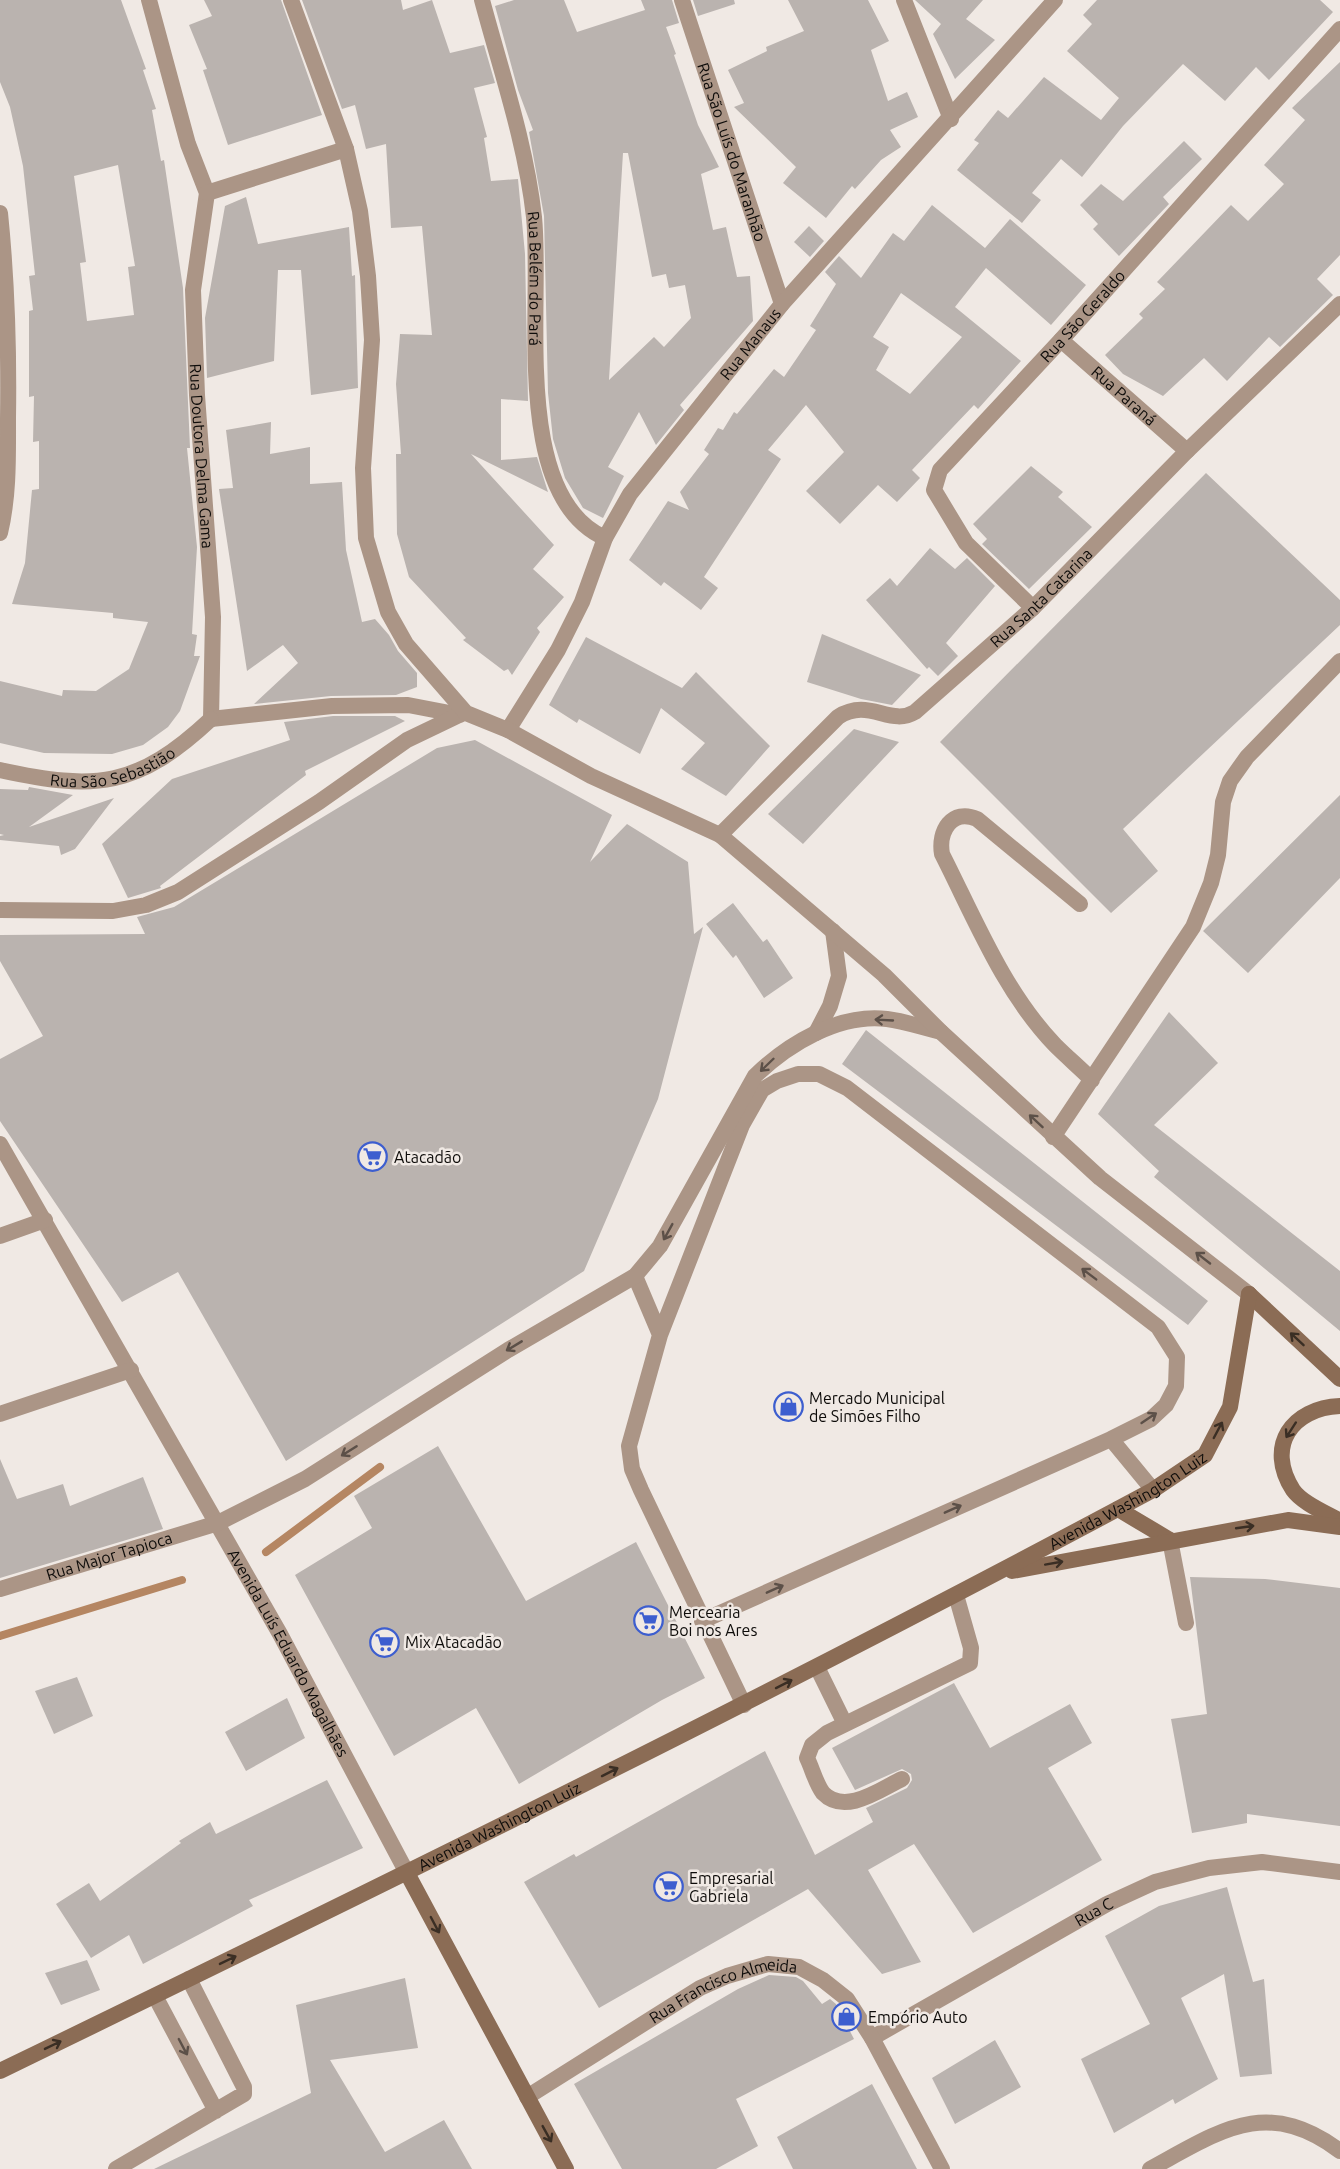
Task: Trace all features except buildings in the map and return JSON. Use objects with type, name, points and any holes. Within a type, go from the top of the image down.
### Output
[{"type":"main road","points":[[1249,1294],[1340,1379]]},
{"type":"main road","name":"Avenida Washington Luiz","points":[[0,2071],[407,1874],[744,1705],[1153,1490],[1205,1455],[1230,1407],[1249,1294]]},
{"type":"main road","points":[[1340,1406],[1321,1407],[1299,1417],[1286,1434],[1281,1459],[1294,1491],[1340,1521]]},
{"type":"main road","points":[[1118,1509],[1170,1540]]},
{"type":"main road","name":"Avenida Washington Luiz","points":[[996,1574],[1288,1520],[1340,1527]]},
{"type":"main road","name":"Avenida Luís Eduardo Magalhães","points":[[407,1874],[566,2169]]},
{"type":"street","name":"Rua Doutora Delma Gama","points":[[149,0],[188,144],[207,193],[193,290],[197,395],[213,617],[211,719]]},
{"type":"street","points":[[291,0],[346,149],[360,211],[369,276],[372,340],[363,468],[366,538],[388,612],[406,644],[462,715]]},
{"type":"street","name":"Rua Belém do Pará","points":[[482,0],[528,175],[534,217],[537,267],[534,304],[541,430],[546,463],[570,512],[590,531],[604,538]]},
{"type":"street","name":"Rua São Luís do Maranhão","points":[[682,0],[782,304]]},
{"type":"street","points":[[904,0],[951,119]]},
{"type":"street","name":"Rua Manaus","points":[[508,730],[563,640],[582,602],[604,538],[635,488],[782,304],[951,119],[1055,0]]},
{"type":"street","name":"Rua São Geraldo","points":[[1033,608],[966,543],[937,497],[934,482],[952,456],[1061,340],[1340,29]]},
{"type":"street","points":[[207,193],[346,149]]},
{"type":"street","points":[[0,213],[8,288],[7,492],[0,533]]},
{"type":"street","name":"Rua Santa Catarina","points":[[720,835],[838,717],[856,708],[903,717],[909,716],[1033,608],[1187,451],[1340,304]]},
{"type":"street","name":"Rua Paraná","points":[[1061,340],[1187,451]]},
{"type":"street","points":[[1053,1137],[1193,927],[1216,864],[1223,802],[1230,781],[1247,757],[1340,661]]},
{"type":"street","points":[[211,719],[332,706],[408,705],[462,715],[508,730],[591,776],[720,835],[884,975],[941,1032],[1100,1178],[1249,1294]]},
{"type":"street","points":[[0,909],[113,911],[146,905],[167,897],[319,802],[407,740],[462,715]]},
{"type":"street","name":"Rua São Sebastião","points":[[0,770],[68,783],[106,780],[141,771],[164,758],[211,719]]},
{"type":"street","points":[[1080,904],[977,819],[968,815],[958,817],[949,822],[942,832],[940,842],[942,854],[998,964],[1025,1007],[1054,1044],[1092,1080]]},
{"type":"street","points":[[816,1033],[830,1006],[839,976],[832,931]]},
{"type":"street","points":[[660,1335],[636,1276],[660,1246],[755,1076],[775,1057],[816,1033],[850,1021],[886,1019],[941,1032]]},
{"type":"street","points":[[702,1621],[1111,1439],[1151,1419],[1166,1405],[1176,1386],[1177,1357],[1158,1327],[846,1088],[819,1074],[798,1074],[777,1081],[762,1090],[742,1125],[660,1335],[629,1446],[632,1469],[702,1621],[744,1705]]},
{"type":"street","name":"Avenida Luís Eduardo Magalhães","points":[[0,1144],[218,1523],[407,1874]]},
{"type":"street","points":[[0,1236],[45,1220]]},
{"type":"street","name":"Rua Major Tapioca","points":[[0,1588],[218,1523],[305,1479],[508,1350],[636,1276]]},
{"type":"street","points":[[0,1414],[131,1370]]},
{"type":"street","points":[[1111,1439],[1153,1490]]},
{"type":"street","points":[[1170,1540],[1186,1623]]},
{"type":"street","points":[[902,1779],[856,1801],[841,1802],[824,1793],[807,1758],[812,1745],[827,1733],[970,1664],[971,1648],[956,1595]]},
{"type":"street","points":[[817,1667],[845,1724]]},
{"type":"street","name":"Rua C","points":[[872,2038],[1107,1904],[1155,1882],[1209,1868],[1262,1863],[1340,1872]]},
{"type":"street","name":"Rua Francisco Almeida","points":[[527,2097],[700,1988],[727,1976],[768,1964],[799,1967],[823,1980],[847,1999],[872,2038],[942,2169]]},
{"type":"street","points":[[116,2169],[241,2097],[244,2087],[189,1979]]},
{"type":"street","points":[[155,1995],[216,2111]]},
{"type":"street","points":[[1150,2169],[1217,2132],[1251,2123],[1277,2121],[1301,2129],[1340,2151]]},
{"type":"waterway","points":[[266,1552],[380,1467]]},
{"type":"waterway","points":[[0,1636],[182,1580]]},
{"type":"place","name":"Atacadão","points":[[373,1157]]},
{"type":"place","name":"Mercado Municipal de Simões Filho","points":[[788,1407]]},
{"type":"place","name":"Mercearia Boi nos Ares","points":[[648,1621]]},
{"type":"place","name":"Mix Atacadão","points":[[384,1642]]},
{"type":"place","name":"Empresarial Gabriela","points":[[668,1887]]},
{"type":"place","name":"Empório Auto","points":[[847,2017]]}]
